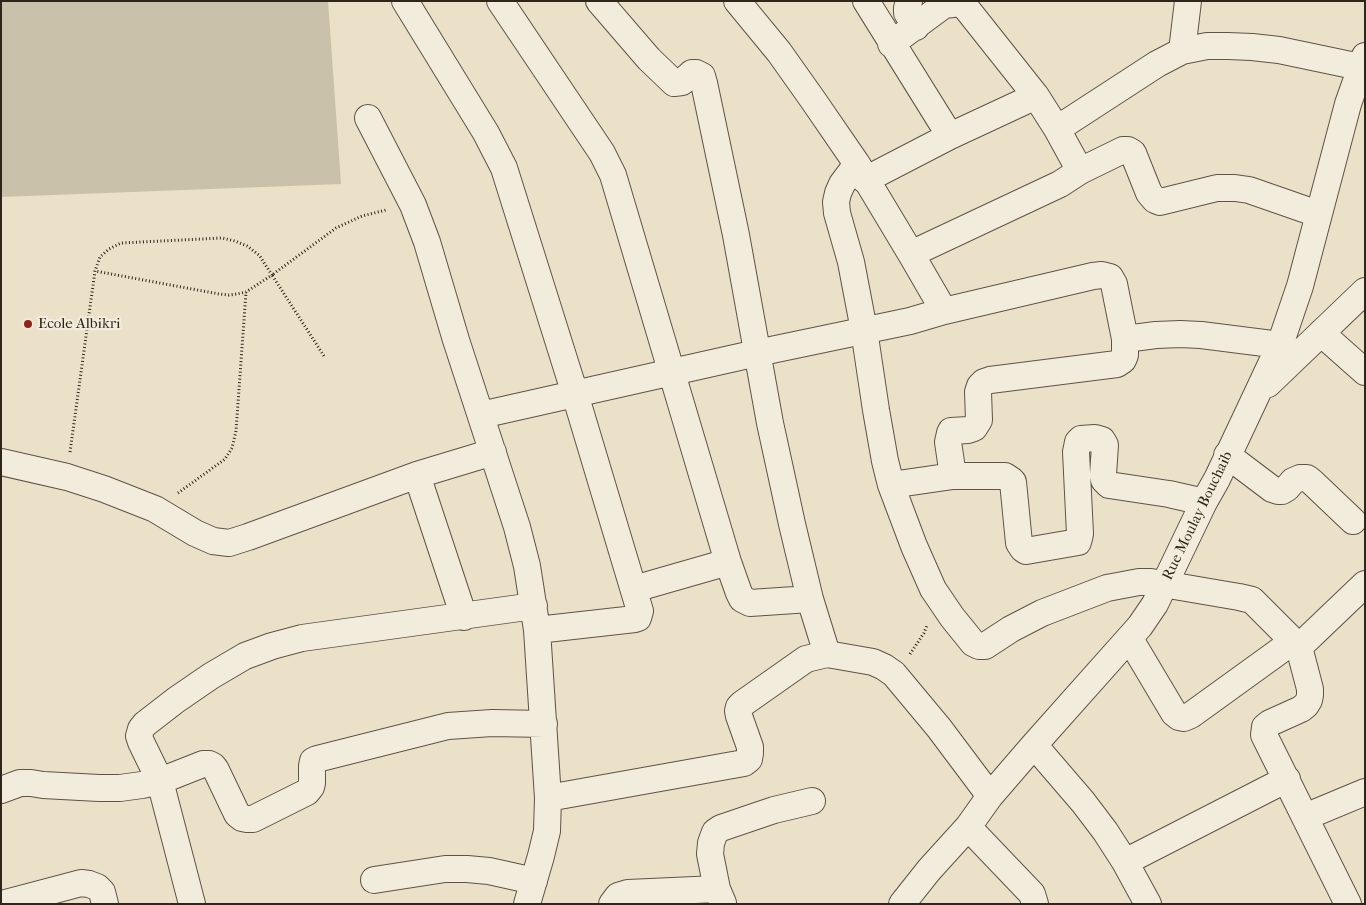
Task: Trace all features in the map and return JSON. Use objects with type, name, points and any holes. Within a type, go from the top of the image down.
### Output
[{"type":"street","points":[[192,904],[160,781],[139,736],[145,724],[211,676],[245,656],[302,638],[464,617],[635,619],[638,618],[640,611],[575,394],[504,168],[486,133],[405,1]]},
{"type":"street","points":[[500,1],[602,153],[613,176],[738,593],[742,599],[750,603],[810,599]]},
{"type":"street","points":[[599,1],[649,59],[674,83],[682,82],[692,73],[702,76],[736,235],[757,353],[792,524],[810,599],[827,654]]},
{"type":"street","points":[[737,1],[779,52],[813,100],[861,172],[944,311]]},
{"type":"street","points":[[866,1],[950,136]]},
{"type":"street","points":[[909,1],[908,13],[916,27]]},
{"type":"street","points":[[1182,51],[1188,1]]},
{"type":"street","points":[[892,44],[944,6],[961,3],[1036,96],[1057,128],[1080,171]]},
{"type":"street","points":[[1057,128],[1157,64],[1182,51],[1207,46],[1221,46],[1270,49],[1308,56],[1363,62]]},
{"type":"street","name":"Rue Moulay Bouchaib","points":[[902,904],[929,870],[968,827],[990,796],[1130,639],[1148,615],[1165,585],[1280,345],[1300,286],[1348,104],[1363,62]]},
{"type":"street","points":[[1036,96],[950,136],[861,172],[842,184],[838,193],[836,202],[837,213],[851,262],[885,461],[891,485],[920,563],[933,589],[952,617],[973,643],[979,646],[986,646],[1011,629],[1042,613],[1107,588],[1140,582],[1239,596],[1252,600],[1296,644],[1310,689],[1309,700],[1306,705],[1270,723],[1265,727],[1264,735],[1305,817],[1352,896]]},
{"type":"street","points":[[368,118],[413,204],[427,242],[456,340],[517,527],[527,566],[536,618],[548,798],[547,831],[530,892],[489,871],[467,868],[445,869],[374,880]]},
{"type":"street","points":[[911,254],[1060,184],[1080,171],[1123,150],[1134,153],[1149,193],[1155,200],[1160,202],[1217,188],[1235,188],[1258,193],[1318,214]]},
{"type":"street","points":[[481,415],[910,320],[1093,276],[1102,275],[1110,277],[1114,284],[1125,339],[1125,355],[1123,360],[1117,364],[984,382],[978,392],[978,420],[974,428],[951,431],[950,433],[948,442],[953,476]]},
{"type":"street","points":[[1257,394],[1365,291]]},
{"type":"street","points":[[1320,333],[1365,372]]},
{"type":"street","points":[[1125,339],[1180,334],[1280,345]]},
{"type":"street","points":[[891,485],[953,476],[1005,476],[1013,482],[1019,543],[1022,549],[1026,551],[1078,542],[1080,534],[1076,452],[1078,442],[1081,439],[1095,438],[1102,440],[1105,445],[1103,475],[1104,480],[1110,486],[1204,502]]},
{"type":"street","points":[[1,462],[67,477],[104,489],[155,509],[195,533],[213,541],[229,543],[248,538],[416,475],[493,452]]},
{"type":"street","points":[[1227,455],[1272,489],[1278,491],[1287,488],[1293,481],[1307,478],[1361,520]]},
{"type":"street","points":[[416,475],[464,617]]},
{"type":"street","points":[[634,589],[728,562]]},
{"type":"street","points":[[1130,639],[1174,713],[1184,718],[1296,644],[1365,584]]},
{"type":"street","points":[[548,798],[744,763],[749,759],[750,753],[738,711],[742,704],[806,659],[827,654],[873,662],[894,674],[939,728],[990,796]]},
{"type":"street","points":[[1,790],[20,783],[74,788],[120,788],[160,781],[203,764],[209,764],[216,770],[238,814],[242,818],[252,819],[307,792],[312,783],[313,762],[317,758],[448,726],[492,723],[544,724]]},
{"type":"street","points":[[1034,745],[1105,831],[1148,904]]},
{"type":"street","points":[[1125,862],[1287,779]]},
{"type":"street","points":[[1305,817],[1365,792]]},
{"type":"street","points":[[612,904],[618,896],[628,893],[720,896],[710,854],[715,832],[721,828],[774,810],[812,801]]},
{"type":"street","points":[[968,827],[1032,894],[1035,904]]},
{"type":"street","points":[[2,904],[80,884],[89,884],[96,887],[102,892],[105,904]]},
{"type":"path","points":[[95,271],[219,294],[237,294],[246,292],[272,275],[336,228],[362,216],[413,204]]},
{"type":"path","points":[[67,477],[95,271],[100,257],[109,249],[121,243],[222,238],[247,246],[259,255],[324,356]]},
{"type":"path","points":[[155,509],[225,459],[232,448],[236,431],[246,292]]},
{"type":"path","points":[[894,674],[917,646],[924,633],[929,618],[933,589]]},
{"type":"shaded area","points":[[1,1],[328,1],[341,184],[1,197]]},
{"type":"place","name":"Ecole Albikri","points":[[28,324]]}]
